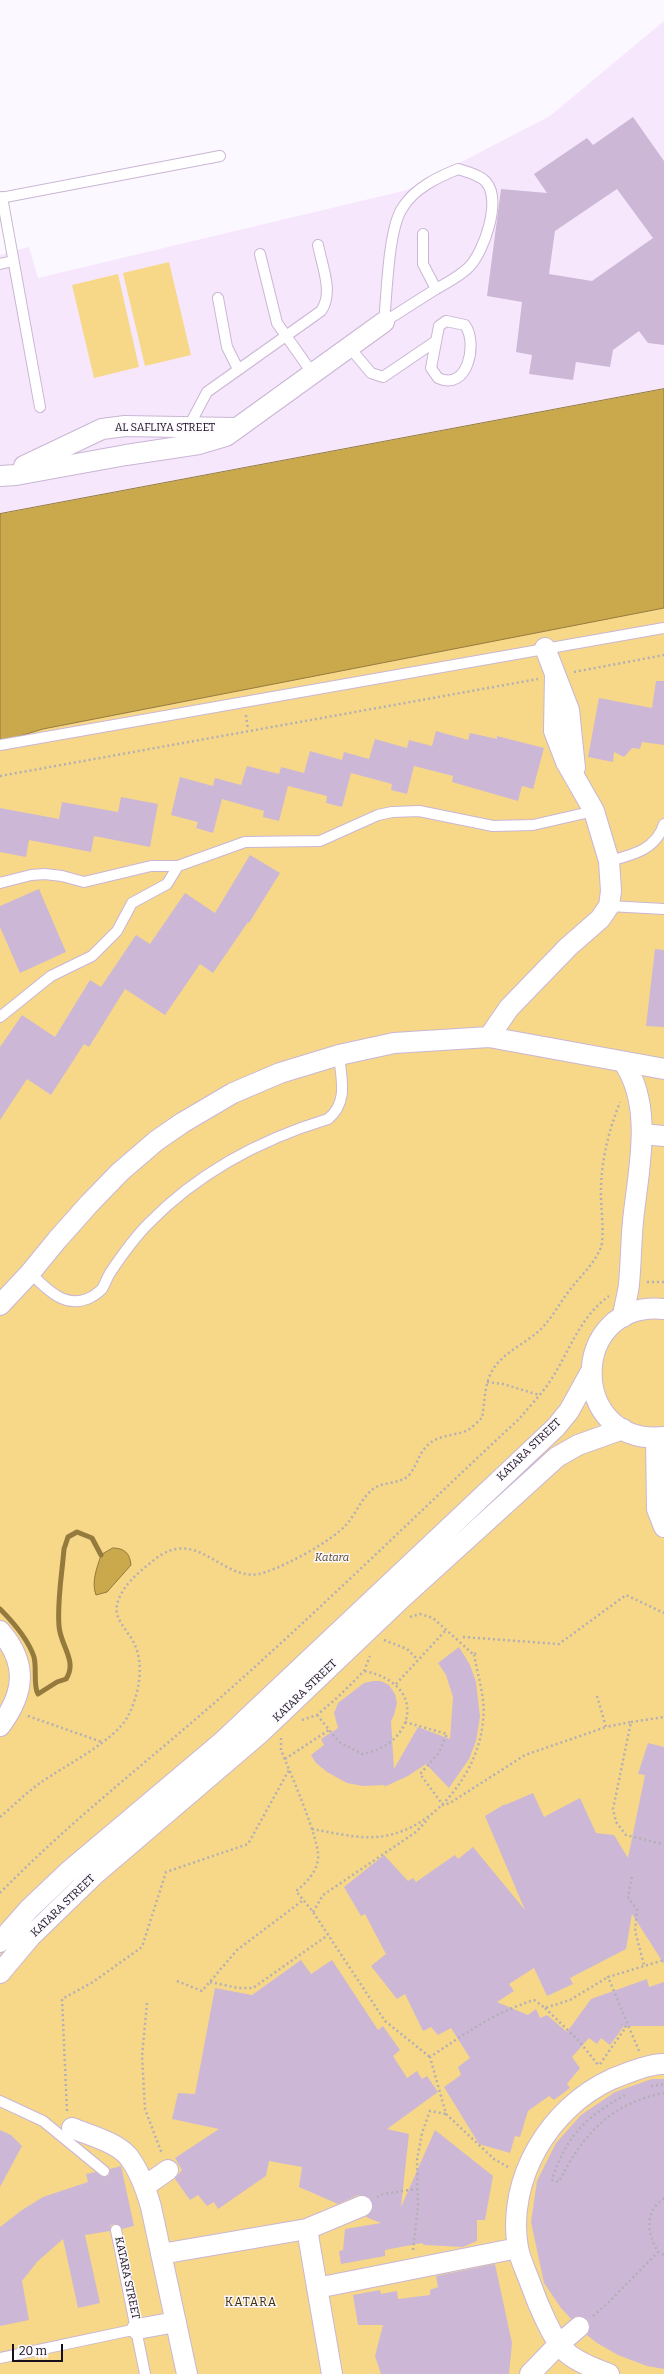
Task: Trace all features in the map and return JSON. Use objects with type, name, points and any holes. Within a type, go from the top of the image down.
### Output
[{"type":"street","name":"AL SAFLIYA STREET","points":[[2,476],[16,475],[126,455],[199,444],[226,436],[240,428],[384,322]]},
{"type":"street","name":"AL SAFLIYA STREET","points":[[2,476],[102,429],[125,426],[240,428]]},
{"type":"street","points":[[125,426],[130,440],[126,455]]},
{"type":"street","points":[[489,1038],[509,1008],[568,947],[600,919],[610,906],[612,891],[609,861],[594,811],[575,774],[566,762],[554,731],[555,675],[545,648]]},
{"type":"street","points":[[0,1305],[30,1273],[57,1240],[120,1172],[182,1123],[252,1085],[280,1073],[339,1055],[394,1043],[489,1038],[664,1069]]},
{"type":"street","points":[[623,1317],[629,1285],[629,1255],[642,1134],[637,1090],[631,1073],[624,1063]]},
{"type":"street","points":[[642,1134],[664,1136]]},
{"type":"street","points":[[664,1309],[644,1310],[623,1317],[609,1327],[599,1341],[593,1356],[590,1373],[592,1390],[599,1406],[610,1419],[623,1429],[634,1434],[660,1437],[657,1509],[664,1527]]},
{"type":"street","name":"KATARA STREET","points":[[0,1942],[29,1909],[68,1872],[244,1722],[556,1426],[569,1411],[590,1373]]},
{"type":"street","name":"KATARA STREET","points":[[0,1973],[31,1936],[93,1876],[258,1735],[404,1596],[557,1457],[578,1445],[623,1429]]},
{"type":"street","points":[[0,1631],[11,1644],[20,1665],[20,1678],[12,1709],[0,1726]]},
{"type":"street","points":[[609,2374],[592,2368],[566,2352],[559,2344],[537,2303],[518,2248],[519,2200],[521,2186],[532,2160],[555,2120],[592,2088],[600,2075],[619,2076],[664,2064]]},
{"type":"street","points":[[72,2128],[110,2144],[127,2155],[145,2186],[187,2374]]},
{"type":"street","points":[[145,2186],[168,2170]]},
{"type":"street","points":[[161,2254],[307,2229],[362,2206]]},
{"type":"street","points":[[307,2229],[317,2288],[326,2373]]},
{"type":"street","points":[[317,2288],[518,2248]]},
{"type":"street","points":[[137,2329],[176,2322]]},
{"type":"street","points":[[530,2374],[559,2344],[579,2328]]},
{"type":"lane","points":[[40,407],[1,198],[220,156]]},
{"type":"lane","points":[[458,169],[472,173],[486,182],[490,193],[492,213],[479,255],[468,268],[384,322],[392,249],[402,208],[416,192],[458,169]]},
{"type":"lane","points":[[423,234],[424,264],[436,289]]},
{"type":"lane","points":[[189,426],[207,392],[321,311],[326,304],[327,293],[318,245]]},
{"type":"lane","points":[[260,254],[273,314],[284,336],[313,374]]},
{"type":"lane","points":[[0,264],[13,261]]},
{"type":"lane","points":[[218,298],[227,347],[238,369]]},
{"type":"lane","points":[[350,348],[372,373],[383,377],[436,341],[442,322],[446,321],[461,323],[469,329],[471,334],[468,362],[461,376],[452,381],[443,380],[434,373],[431,368],[436,341]]},
{"type":"lane","points":[[0,745],[664,628]]},
{"type":"lane","points":[[0,883],[31,875],[45,874],[62,876],[84,882],[151,866],[178,866],[244,842],[320,840],[378,815],[392,812],[419,811],[493,826],[533,825],[594,811]]},
{"type":"lane","points":[[609,861],[634,855],[648,847],[659,835],[664,824]]},
{"type":"lane","points":[[0,1017],[51,976],[92,956],[117,931],[132,903],[167,884],[178,866]]},
{"type":"lane","points":[[610,906],[664,909]]},
{"type":"lane","points":[[30,1273],[60,1298],[77,1301],[93,1297],[102,1289],[131,1243],[148,1224],[193,1185],[243,1155],[278,1137],[328,1119],[334,1114],[343,1094],[339,1055]]},
{"type":"lane","points":[[0,2101],[44,2121],[104,2171]]},
{"type":"lane","name":"KATARA STREET","points":[[116,2230],[145,2374]]},
{"type":"lane","points":[[0,2358],[137,2329]]},
{"type":"path","points":[[0,776],[664,655]]},
{"type":"path","points":[[0,1817],[37,1785],[117,1732],[128,1716],[137,1693],[139,1668],[136,1648],[117,1615],[116,1606],[121,1593],[140,1572],[166,1551],[184,1548],[203,1552],[236,1573],[252,1575],[266,1573],[317,1546],[346,1525],[372,1489],[381,1484],[403,1479],[410,1474],[419,1454],[430,1443],[439,1438],[469,1430],[482,1418],[487,1382],[492,1370],[504,1357],[540,1330],[555,1314],[569,1291],[588,1270],[602,1246],[601,1187],[603,1159],[610,1129],[621,1099]]},
{"type":"path","points":[[0,1894],[63,1834],[220,1698],[520,1418],[546,1387],[571,1341],[594,1307],[610,1295],[629,1285],[644,1282],[664,1282]]},
{"type":"path","points":[[487,1382],[503,1384],[539,1395]]},
{"type":"path","points":[[463,1637],[559,1644],[626,1595],[664,1613]]},
{"type":"path","points":[[312,1829],[361,1836],[385,1836],[410,1827],[432,1814],[443,1805],[457,1786],[480,1743],[484,1720],[474,1655],[445,1631],[433,1618],[420,1614],[404,1621]]},
{"type":"path","points":[[396,1684],[445,1631]]},
{"type":"path","points":[[386,1636],[382,1639],[407,1649],[418,1660]]},
{"type":"path","points":[[297,1723],[317,1715],[364,1671],[372,1649]]},
{"type":"path","points":[[474,1655],[477,1652]]},
{"type":"path","points":[[317,1715],[339,1742],[362,1754],[385,1746],[405,1722],[408,1712],[405,1696],[396,1684],[386,1677],[364,1671]]},
{"type":"path","points":[[597,1696],[606,1727]]},
{"type":"path","points":[[29,1716],[103,1742]]},
{"type":"path","points":[[443,1805],[455,1800],[488,1777],[525,1755],[606,1727],[664,1717]]},
{"type":"path","points":[[405,1722],[447,1734],[439,1753],[420,1774],[443,1805]]},
{"type":"path","points":[[631,1722],[613,1809],[616,1822],[626,1836],[662,1844]]},
{"type":"path","points":[[285,1759],[329,1730]]},
{"type":"path","points":[[283,1733],[281,1737],[281,1750],[312,1829],[319,1856],[310,1880],[296,1891],[302,1901],[313,1912],[385,2020],[430,2057],[446,2114],[494,2159],[524,2177]]},
{"type":"path","points":[[72,2128],[68,2126],[62,1999],[93,1982],[142,1947],[166,1872],[248,1844],[289,1769]]},
{"type":"path","points":[[313,1912],[323,1895],[416,1832],[432,1814]]},
{"type":"path","points":[[632,1877],[628,1897],[637,1910],[635,1932],[644,1965]]},
{"type":"path","points":[[177,1982],[202,1991],[237,1950],[302,1901]]},
{"type":"path","points":[[210,1982],[238,1988],[253,1988],[328,1935]]},
{"type":"path","points":[[545,2008],[570,2000],[608,1977],[664,1960]]},
{"type":"path","points":[[608,1977],[638,2046]]},
{"type":"path","points":[[430,2057],[485,2020],[513,2007],[534,2000],[545,2008],[578,2040],[600,2075]]},
{"type":"path","points":[[147,2003],[142,2056],[145,2110],[168,2170]]},
{"type":"path","points":[[600,2075],[623,2029],[626,2027],[621,2024]]},
{"type":"path","points":[[648,2087],[664,2084]]},
{"type":"path","points":[[628,2094],[602,2108],[582,2124],[558,2161],[552,2180],[559,2182],[571,2157],[597,2125],[617,2110],[647,2096],[664,2092]]},
{"type":"path","points":[[414,2242],[418,2206],[417,2160],[422,2133],[430,2111],[446,2114]]},
{"type":"path","points":[[362,2206],[383,2194],[417,2189]]},
{"type":"path","points":[[664,2198],[658,2204],[648,2221],[648,2230],[658,2252],[664,2255]]},
{"type":"path","points":[[608,2304],[658,2252]]},
{"type":"shaded area","points":[[664,21],[664,389],[0,514],[0,255],[29,247],[38,278],[407,190],[550,116]]},
{"type":"shaded area","points":[[664,389],[664,608],[43,729],[0,742],[0,514]]},
{"type":"shaded area","points":[[113,1548],[126,1552],[131,1565],[107,1592],[96,1595],[94,1580],[101,1555]]},
{"type":"green space","points":[[169,262],[191,355],[145,366],[123,273]]},
{"type":"green space","points":[[118,274],[139,367],[94,378],[72,285]]},
{"type":"green space","name":"Katara","points":[[664,608],[664,2374],[0,2374],[0,742],[43,729]]},
{"type":"building","points":[[633,117],[664,161],[664,345],[648,343],[639,331],[613,350],[610,367],[576,362],[573,380],[529,374],[532,355],[516,352],[522,302],[487,296],[501,189],[547,193],[534,174],[587,138],[593,145]],"holes":[[[617,189],[653,238],[592,281],[549,274],[555,231]]]},
{"type":"building","points":[[656,681],[664,681],[664,745],[642,742],[640,749],[632,748],[624,757],[614,752],[613,762],[588,757],[599,698],[652,708]]},
{"type":"building","points":[[436,731],[468,740],[470,733],[497,739],[497,736],[544,748],[533,789],[522,786],[518,801],[452,782],[453,776],[414,766],[407,794],[391,790],[392,784],[351,773],[342,807],[326,803],[327,796],[288,786],[279,821],[263,817],[264,811],[222,799],[213,833],[196,828],[198,822],[171,815],[180,777],[213,786],[215,778],[241,785],[247,766],[279,774],[281,767],[304,773],[310,751],[342,760],[344,752],[369,759],[375,739],[407,748],[409,740],[432,746]]},
{"type":"building","points":[[121,797],[158,804],[150,847],[94,836],[91,852],[29,840],[26,857],[0,852],[0,808],[59,819],[62,802],[118,812]]},
{"type":"building","points":[[250,855],[280,873],[249,923],[248,922],[213,973],[200,964],[165,1015],[125,989],[89,1047],[84,1044],[51,1095],[27,1079],[0,1120],[0,1047],[22,1015],[55,1037],[90,980],[101,987],[136,935],[150,944],[185,893],[215,913]]},
{"type":"building","points":[[39,889],[66,952],[20,973],[0,927],[0,906]]},
{"type":"building","points":[[655,949],[664,950],[664,1027],[646,1026]]},
{"type":"building","points":[[459,1647],[470,1665],[476,1682],[480,1717],[476,1741],[469,1759],[449,1788],[426,1764],[408,1776],[384,1787],[385,1785],[363,1786],[347,1783],[327,1772],[316,1763],[311,1755],[324,1745],[321,1739],[338,1728],[334,1713],[338,1703],[364,1683],[373,1681],[381,1681],[389,1685],[395,1694],[397,1703],[391,1721],[394,1769],[418,1727],[450,1739],[453,1697],[446,1675],[438,1663]]},
{"type":"building","points":[[648,1743],[664,1747],[664,1964],[632,1914],[626,1949],[570,1978],[573,1984],[547,1996],[534,1968],[509,1984],[514,1991],[497,2002],[528,2015],[536,2009],[540,2018],[547,2015],[567,2032],[591,1999],[647,1979],[649,1987],[664,1982],[664,2026],[624,2026],[610,2045],[601,2038],[597,2044],[589,2038],[572,2057],[580,2068],[567,2084],[570,2088],[554,2100],[549,2096],[528,2111],[520,2137],[515,2136],[510,2153],[479,2144],[444,2087],[461,2075],[458,2067],[470,2058],[451,2028],[438,2035],[431,2027],[423,2031],[405,1994],[397,1999],[371,1966],[386,1954],[365,1914],[361,1916],[344,1887],[384,1855],[408,1881],[413,1878],[416,1882],[455,1855],[458,1859],[473,1847],[525,1910],[485,1816],[505,1804],[533,1793],[544,1817],[580,1798],[596,1833],[614,1835],[628,1858],[645,1775],[638,1774]]},
{"type":"building","points":[[301,1960],[311,1974],[332,1960],[378,2030],[383,2026],[400,2050],[393,2056],[407,2078],[417,2071],[422,2079],[427,2076],[438,2092],[387,2129],[409,2134],[401,2207],[435,2130],[493,2176],[485,2220],[477,2220],[477,2241],[463,2247],[424,2245],[422,2243],[385,2250],[385,2256],[341,2264],[339,2251],[343,2250],[345,2229],[381,2223],[366,2217],[373,2207],[369,2197],[358,2195],[338,2204],[299,2187],[302,2167],[269,2161],[266,2176],[218,2209],[214,2202],[207,2206],[198,2195],[190,2200],[175,2179],[182,2170],[175,2158],[219,2129],[172,2119],[178,2093],[195,2094],[215,1988],[252,1995]]},
{"type":"building","points":[[652,2079],[664,2079],[664,2369],[647,2366],[618,2355],[597,2343],[587,2335],[590,2325],[587,2319],[577,2316],[571,2319],[561,2308],[544,2283],[531,2222],[537,2181],[556,2143],[581,2115],[615,2092]]},
{"type":"building","points":[[0,2130],[11,2135],[22,2146],[0,2187]]},
{"type":"building","points":[[121,2166],[134,2226],[122,2229],[115,2224],[111,2225],[110,2231],[85,2235],[100,2303],[78,2308],[63,2239],[37,2262],[22,2281],[29,2320],[0,2326],[0,2227],[22,2210],[43,2197],[88,2182],[86,2174],[96,2172],[106,2177],[109,2175],[110,2169]]},
{"type":"building","points":[[495,2264],[512,2343],[509,2374],[381,2374],[375,2356],[383,2325],[358,2325],[353,2295],[380,2290],[381,2294],[397,2291],[398,2299],[430,2295],[430,2290],[438,2287],[436,2276]]},
{"type":"waterway","points":[[0,1609],[20,1631],[31,1650],[35,1662],[36,1687],[38,1694],[57,1682],[66,1679],[69,1672],[69,1659],[59,1626],[59,1597],[64,1549],[68,1537],[77,1532],[92,1538],[101,1555]]},
{"type":"district","name":"KATARA","points":[[251,2303]]}]
